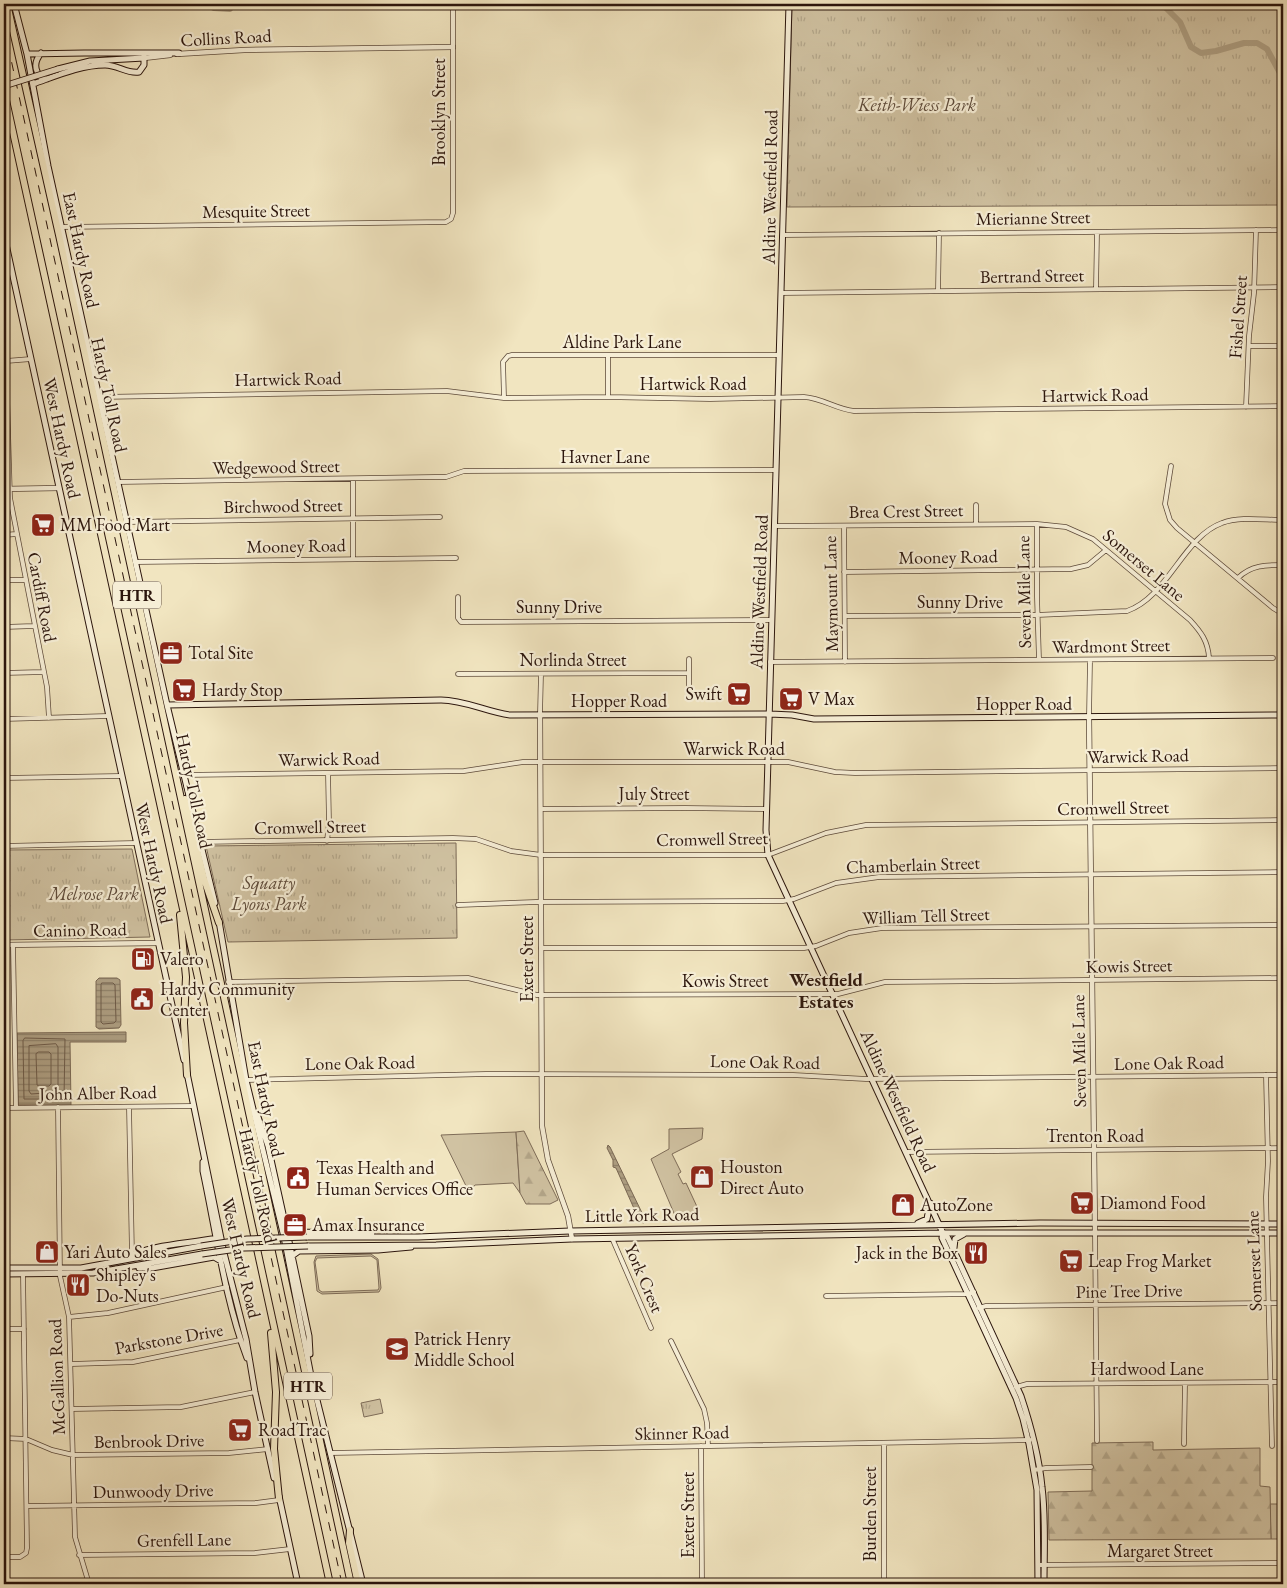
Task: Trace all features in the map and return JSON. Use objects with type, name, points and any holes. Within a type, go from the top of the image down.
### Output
[{"type":"highway","name":"Hardy Toll Road","points":[[7,4],[55,216],[351,1584]]},
{"type":"highway","name":"Hardy Toll Road","points":[[4,91],[330,1584]]},
{"type":"highway","points":[[174,766],[185,798],[204,879],[219,923]]},
{"type":"highway","points":[[180,899],[185,964],[184,1023],[187,1075]]},
{"type":"highway","points":[[266,1292],[276,1382],[274,1449],[280,1500]]},
{"type":"highway","points":[[350,1530],[349,1543],[358,1584]]},
{"type":"main road","name":"East Hardy Road","points":[[14,4],[27,54],[61,227],[167,705],[219,923],[246,1080],[273,1195],[286,1235],[292,1281],[311,1376],[363,1584]]},
{"type":"main road","name":"Aldine Westfield Road","points":[[789,4],[770,662],[766,830],[768,855],[943,1233],[948,1238],[1014,1387],[1031,1440],[1041,1516]]},
{"type":"main road","points":[[42,53],[36,60],[35,65],[41,78],[49,79]]},
{"type":"main road","points":[[27,54],[144,56]]},
{"type":"main road","points":[[4,86],[90,61],[179,54]]},
{"type":"main road","points":[[33,84],[84,68],[107,65],[120,67],[134,73],[139,72],[144,65],[144,56]]},
{"type":"main road","name":"West Hardy Road","points":[[4,235],[203,1148],[220,1240],[246,1340],[255,1392],[298,1584]]},
{"type":"main road","name":"Hopper Road","points":[[167,705],[453,700],[474,705],[494,713],[510,715],[770,714],[814,719],[1283,716]]},
{"type":"main road","points":[[246,1080],[263,1130],[292,1256],[309,1336],[311,1376]]},
{"type":"main road","points":[[203,1148],[203,1171],[220,1240],[221,1261],[240,1340],[251,1370]]},
{"type":"main road","points":[[914,1224],[927,1219],[930,1202]]},
{"type":"main road","name":"Little York Road","points":[[4,1274],[60,1271],[220,1240],[286,1235],[307,1237],[427,1237],[518,1232],[914,1224],[1283,1224]]},
{"type":"main road","points":[[752,1227],[753,1236]]},
{"type":"main road","points":[[286,1235],[301,1232],[363,1233],[418,1237]]},
{"type":"main road","points":[[301,1232],[298,1234],[297,1242],[299,1248],[304,1251]]},
{"type":"main road","points":[[518,1232],[518,1241]]},
{"type":"main road","name":"Aldine Westfield Road","points":[[943,1233],[942,1238],[971,1293]]},
{"type":"main road","name":"Little York Road","points":[[4,1268],[93,1273],[244,1248],[427,1245],[572,1238],[943,1233],[1283,1233]]},
{"type":"main road","points":[[954,1251],[955,1239],[965,1233]]},
{"type":"main road","points":[[427,1237],[427,1245]]},
{"type":"main road","points":[[120,1260],[158,1247],[210,1242],[213,1247],[213,1254],[210,1258]]},
{"type":"main road","points":[[292,1256],[299,1251],[395,1249],[418,1245]]},
{"type":"main road","points":[[124,1269],[152,1268],[210,1258],[217,1258],[221,1261]]},
{"type":"main road","name":"Aldine Westfield Road","points":[[1034,1457],[1040,1469],[1041,1565],[1038,1584]]},
{"type":"main road","name":"Aldine Westfield Road","points":[[1041,1565],[1044,1584]]},
{"type":"street","name":"Brooklyn Street","points":[[451,219],[453,213],[453,4]]},
{"type":"street","name":"Collins Road","points":[[179,54],[244,50],[453,47]]},
{"type":"street","name":"Mesquite Street","points":[[61,227],[446,222],[451,219]]},
{"type":"street","name":"Fishel Street","points":[[1246,407],[1256,230]]},
{"type":"street","name":"Mierianne Street","points":[[783,235],[1283,230]]},
{"type":"street","points":[[1096,288],[1097,232]]},
{"type":"street","points":[[938,291],[939,233]]},
{"type":"street","name":"Bertrand Street","points":[[781,293],[1283,287]]},
{"type":"street","points":[[1249,346],[1283,346]]},
{"type":"street","points":[[608,355],[608,397]]},
{"type":"street","name":"Aldine Park Lane","points":[[504,398],[503,362],[508,356],[779,355]]},
{"type":"street","points":[[5,361],[31,359]]},
{"type":"street","name":"Cardiff Road","points":[[5,361],[7,489],[47,687],[49,718]]},
{"type":"street","name":"Hartwick Road","points":[[100,396],[447,390],[504,398],[608,397],[710,399],[810,397],[840,409],[854,411],[1283,406]]},
{"type":"street","points":[[1171,466],[1164,504],[1174,524],[1273,608],[1283,614]]},
{"type":"street","name":"Havner Lane","points":[[435,477],[446,477],[464,471],[776,470]]},
{"type":"street","name":"Wedgewood Street","points":[[118,482],[435,477]]},
{"type":"street","points":[[352,559],[353,479]]},
{"type":"street","points":[[7,489],[59,488]]},
{"type":"street","points":[[976,505],[976,524]]},
{"type":"street","name":"Birchwood Street","points":[[127,522],[440,517]]},
{"type":"street","points":[[1195,543],[1224,522],[1283,520]]},
{"type":"street","name":"Brea Crest Street","points":[[775,526],[1037,524]]},
{"type":"street","name":"Somerset Lane","points":[[1037,524],[1057,525],[1075,530],[1092,539],[1190,620],[1207,642],[1209,658]]},
{"type":"street","name":"Seven Mile Lane","points":[[1037,524],[1039,660]]},
{"type":"street","name":"Maymount Lane","points":[[844,526],[846,662]]},
{"type":"street","points":[[4,535],[16,534]]},
{"type":"street","name":"Sunny Drive","points":[[845,616],[1038,615],[1128,611],[1143,604],[1156,592],[1195,543]]},
{"type":"street","name":"Mooney Road","points":[[844,572],[1071,569],[1084,566],[1106,550]]},
{"type":"street","name":"Mooney Road","points":[[136,562],[456,558]]},
{"type":"street","points":[[1238,578],[1253,567],[1283,565]]},
{"type":"street","points":[[4,580],[25,580]]},
{"type":"street","name":"Sunny Drive","points":[[458,597],[458,618],[461,622],[772,620]]},
{"type":"street","points":[[4,626],[34,626]]},
{"type":"street","name":"Wardmont Street","points":[[770,662],[1273,658]]},
{"type":"street","points":[[689,687],[690,659]]},
{"type":"street","name":"Seven Mile Lane","points":[[1090,660],[1089,717],[1097,1441]]},
{"type":"street","points":[[4,672],[43,672]]},
{"type":"street","name":"Norlinda Street","points":[[458,674],[689,673]]},
{"type":"street","name":"Exeter Street","points":[[541,674],[542,1126],[548,1160],[568,1216],[572,1238]]},
{"type":"street","points":[[4,719],[108,716]]},
{"type":"street","name":"Warwick Road","points":[[184,775],[464,771],[523,762],[788,762],[835,772],[1283,768]]},
{"type":"street","points":[[327,840],[329,823],[328,773]]},
{"type":"street","points":[[4,778],[121,776]]},
{"type":"street","name":"July Street","points":[[541,809],[767,809]]},
{"type":"street","name":"Cromwell Street","points":[[200,842],[476,839],[511,851],[541,855],[768,855],[826,833],[866,825],[1283,820]]},
{"type":"street","points":[[4,846],[136,843]]},
{"type":"street","name":"Chamberlain Street","points":[[458,905],[541,902],[788,900],[836,883],[879,877],[1283,872]]},
{"type":"street","name":"William Tell Street","points":[[541,948],[811,947],[849,933],[882,928],[1283,925]]},
{"type":"street","name":"Canino Road","points":[[4,945],[157,943]]},
{"type":"street","points":[[13,945],[16,1108]]},
{"type":"street","name":"Kowis Street","points":[[228,982],[468,978],[541,995],[833,994],[885,982],[1283,978]]},
{"type":"street","name":"Lone Oak Road","points":[[246,1080],[477,1074],[787,1074],[873,1079],[1283,1075]]},
{"type":"street","name":"Somerset Lane","points":[[1266,1075],[1268,1148],[1266,1191],[1272,1446]]},
{"type":"street","name":"John Alber Road","points":[[4,1108],[193,1106]]},
{"type":"street","name":"McGallion Road","points":[[58,1107],[60,1271],[61,1287],[70,1317],[75,1537],[89,1584]]},
{"type":"street","points":[[129,1107],[132,1255]]},
{"type":"street","name":"Trenton Road","points":[[906,1152],[1283,1148]]},
{"type":"street","name":"York Crest","points":[[612,1238],[651,1328]]},
{"type":"street","points":[[4,1557],[23,1556],[26,1553],[27,1546],[23,1274]]},
{"type":"street","points":[[70,1317],[108,1313],[228,1287]]},
{"type":"street","points":[[826,1296],[971,1293]]},
{"type":"street","name":"Pine Tree Drive","points":[[978,1309],[986,1306],[1283,1303]]},
{"type":"street","points":[[4,1329],[24,1329]]},
{"type":"street","name":"Parkstone Drive","points":[[72,1364],[133,1362],[240,1340]]},
{"type":"street","points":[[671,1341],[704,1409],[708,1446]]},
{"type":"street","name":"Hardwood Lane","points":[[1014,1387],[1027,1384],[1283,1382]]},
{"type":"street","points":[[1184,1444],[1185,1383]]},
{"type":"street","points":[[72,1410],[180,1407],[255,1392]]},
{"type":"street","name":"Benbrook Drive","points":[[4,1438],[26,1439],[52,1450],[73,1455],[229,1453],[268,1449]]},
{"type":"street","name":"Skinner Road","points":[[330,1453],[1031,1440]]},
{"type":"street","name":"Burden Street","points":[[884,1443],[884,1584]]},
{"type":"street","name":"Exeter Street","points":[[701,1446],[702,1584]]},
{"type":"street","points":[[1034,1470],[1091,1467]]},
{"type":"street","name":"Dunwoody Drive","points":[[27,1506],[256,1504],[280,1500]]},
{"type":"street","name":"Grenfell Lane","points":[[79,1555],[261,1552],[290,1549]]},
{"type":"street","name":"Margaret Street","points":[[1041,1565],[1283,1563]]},
{"type":"green space","name":"Keith-Wiess Park","points":[[792,4],[1283,4],[1283,205],[787,207]]},
{"type":"green space","name":"Squatty Lyons Park","points":[[456,843],[457,938],[228,942],[206,846]]},
{"type":"green space","name":"Melrose Park","points":[[132,849],[150,937],[4,940],[4,850]]},
{"type":"green space","points":[[703,1128],[702,1139],[672,1154],[681,1172],[678,1174],[683,1184],[686,1183],[699,1211],[695,1217],[676,1218],[651,1159],[669,1149],[669,1129]]},
{"type":"green space","points":[[524,1131],[558,1200],[550,1204],[526,1204],[520,1193],[516,1132]]},
{"type":"green space","points":[[516,1132],[520,1193],[513,1183],[475,1185],[469,1192],[441,1135]]},
{"type":"green space","points":[[371,1254],[378,1259],[381,1288],[379,1292],[322,1294],[317,1291],[314,1262],[316,1256]],"holes":[[[371,1256],[377,1260],[378,1290],[322,1292],[319,1290],[315,1262],[317,1258]]]},
{"type":"green space","points":[[380,1399],[383,1413],[364,1417],[361,1403]]},
{"type":"green space","points":[[1153,1442],[1153,1450],[1260,1448],[1260,1486],[1270,1487],[1271,1539],[1049,1540],[1048,1492],[1092,1491],[1092,1443]]},
{"type":"green space","points":[[1270,1504],[1283,1504],[1283,1539],[1271,1539]]},
{"type":"water","points":[[99,978],[117,978],[120,980],[121,1025],[119,1028],[99,1029],[96,1027],[96,981]]},
{"type":"water","points":[[126,1032],[126,1042],[70,1042],[71,1105],[18,1105],[17,1033]]},
{"type":"water","points":[[608,1145],[645,1219],[644,1223],[640,1222],[616,1168],[613,1167],[613,1160],[607,1148]]},
{"type":"waterway","points":[[205,4],[214,8],[230,9],[233,4]]},
{"type":"waterway","points":[[1162,4],[1180,22],[1191,47],[1201,53],[1244,43],[1257,43],[1267,49],[1280,73],[1283,75]]},
{"type":"railway","points":[[4,27],[342,1584]]},
{"type":"place","name":"MM Food Mart","points":[[43,525]]},
{"type":"place","name":"Total Site","points":[[171,653]]},
{"type":"place","name":"Hardy Stop","points":[[184,690]]},
{"type":"place","name":"Swift","points":[[739,694]]},
{"type":"place","name":"V Max","points":[[791,699]]},
{"type":"place","name":"Valero","points":[[143,959]]},
{"type":"place","name":"Hardy Community Center","points":[[142,999]]},
{"type":"place","name":"Houston Direct Auto","points":[[702,1177]]},
{"type":"place","name":"Texas Health and Human Services Office","points":[[298,1178]]},
{"type":"place","name":"Diamond Food","points":[[1082,1203]]},
{"type":"place","name":"AutoZone","points":[[903,1205]]},
{"type":"place","name":"Amax Insurance","points":[[295,1225]]},
{"type":"place","name":"Yari Auto Sales","points":[[47,1252]]},
{"type":"place","name":"Jack in the Box","points":[[976,1253]]},
{"type":"place","name":"Leap Frog Market","points":[[1071,1261]]},
{"type":"place","name":"Shipley's Do-Nuts","points":[[78,1285]]},
{"type":"place","name":"Patrick Henry Middle School","points":[[397,1349]]},
{"type":"place","name":"RoadTrac","points":[[240,1430]]},
{"type":"district","name":"Westfield Estates","points":[[826,990]]}]
